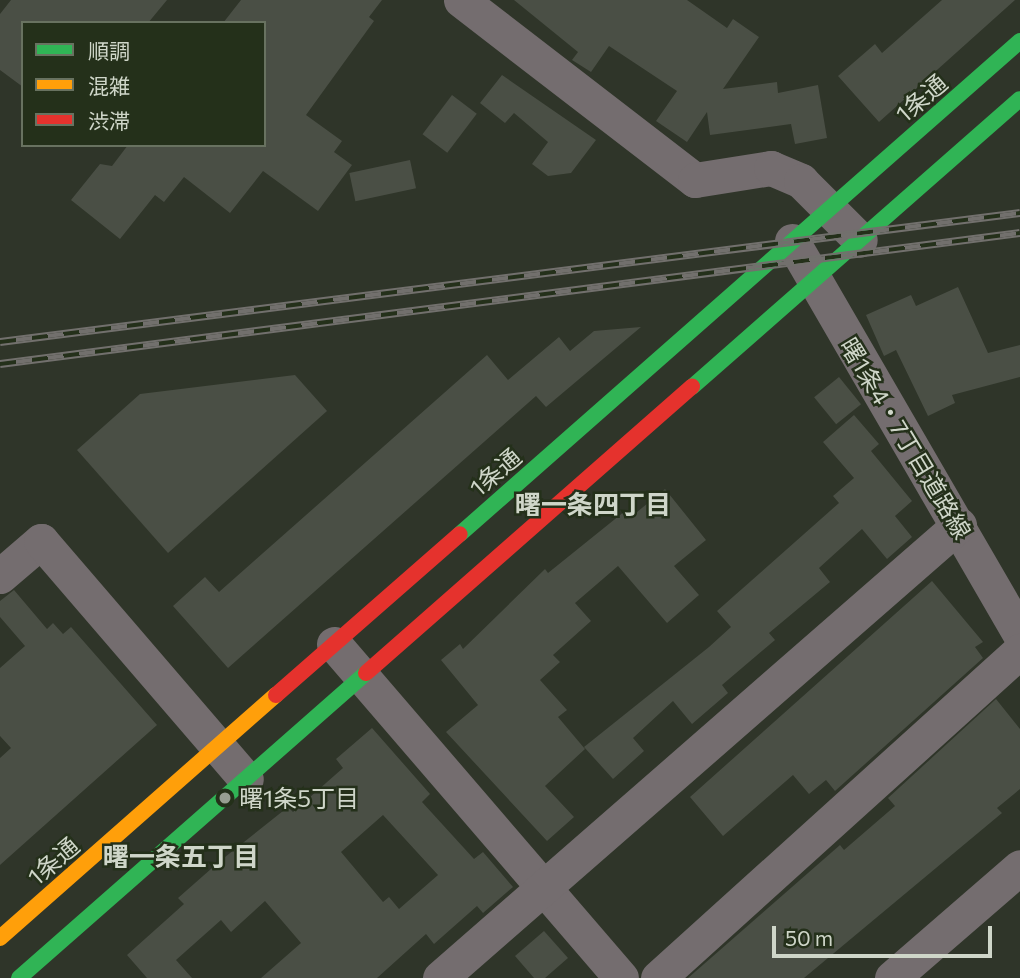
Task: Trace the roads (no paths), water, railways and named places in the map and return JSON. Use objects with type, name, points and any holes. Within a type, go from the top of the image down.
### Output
[{"type":"street","points":[[461,0],[695,180],[771,168],[800,181],[860,240]]},
{"type":"street","name":"1条通","points":[[0,938],[1020,41]]},
{"type":"street","points":[[19,978],[1020,99]]},
{"type":"street","name":"曙1条4・7丁目道路線","points":[[792,241],[959,525],[1020,635]]},
{"type":"street","points":[[440,978],[959,525]]},
{"type":"street","points":[[0,576],[41,541],[246,779]]},
{"type":"street","points":[[334,644],[621,978]]},
{"type":"street","points":[[658,978],[1020,650]]},
{"type":"street","points":[[892,978],[1020,867]]},
{"type":"railway","points":[[0,342],[1020,213]]},
{"type":"railway","points":[[0,364],[1020,233]]},
{"type":"place","name":"曙1条5丁目","points":[[225,798]]},
{"type":"district","name":"曙一条四丁目","points":[[593,504]]},
{"type":"district","name":"曙一条五丁目","points":[[181,856]]}]
